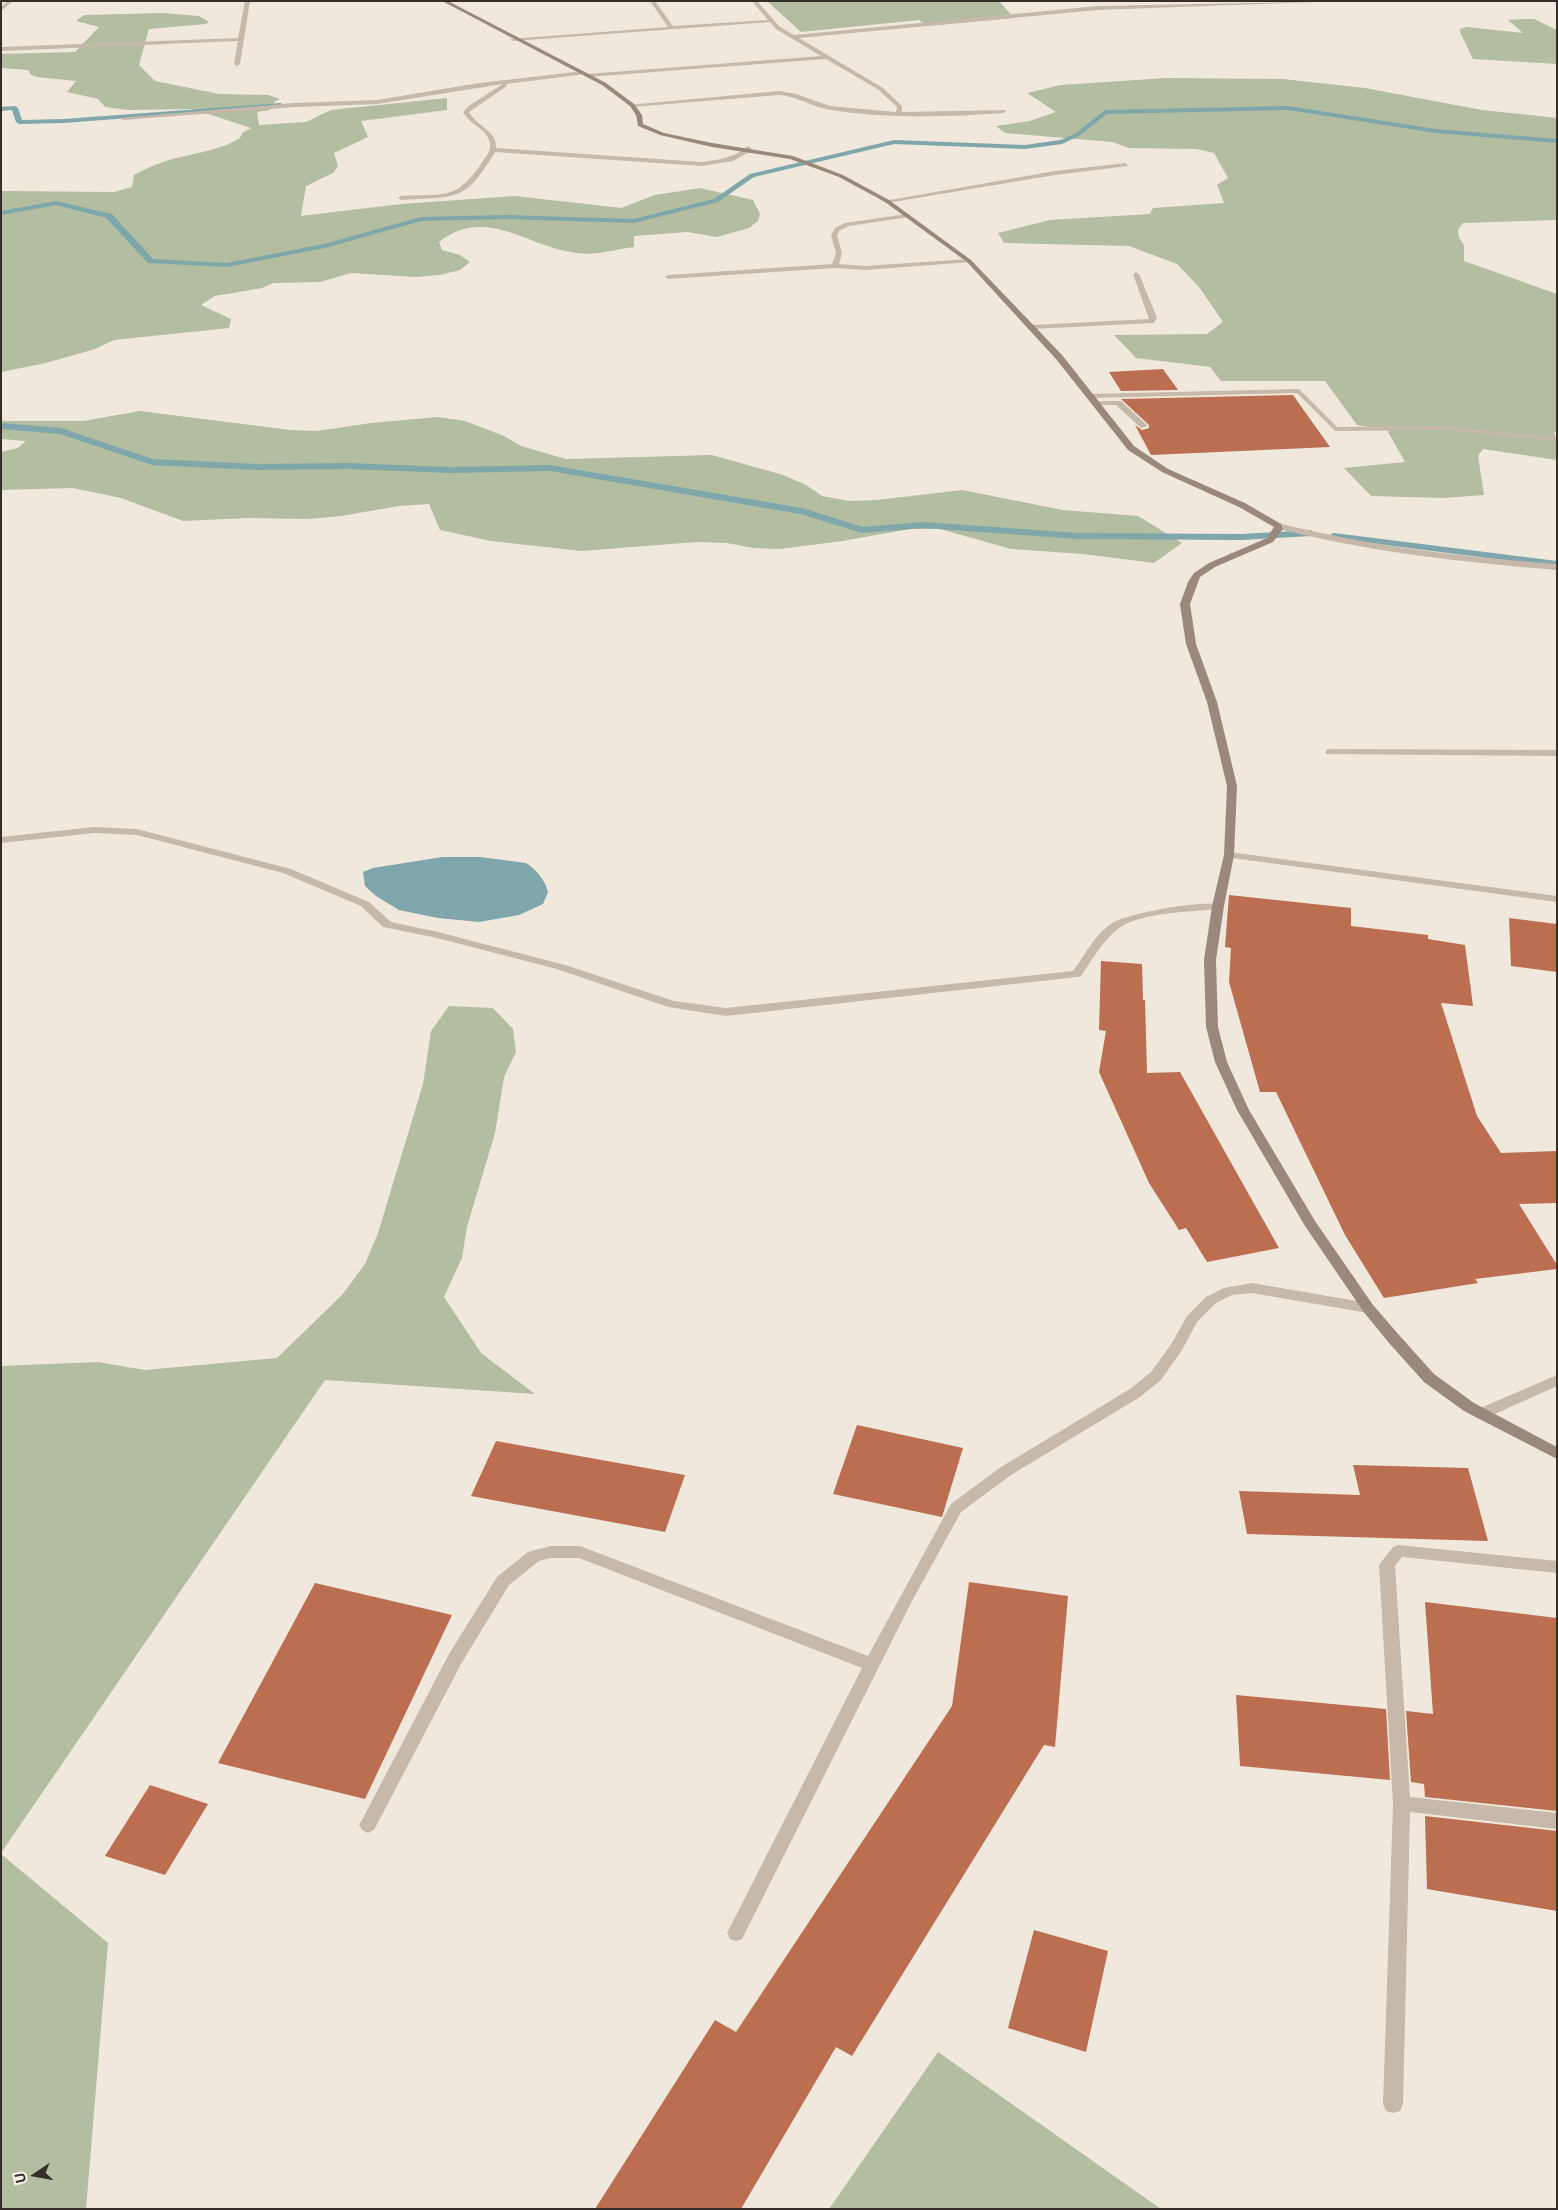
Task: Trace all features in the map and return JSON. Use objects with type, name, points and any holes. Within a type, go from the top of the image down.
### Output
[{"type":"street","points":[[1,10],[11,1]]},
{"type":"street","points":[[238,64],[248,1]]},
{"type":"street","points":[[444,1],[513,39],[586,74],[632,105],[639,115],[640,125],[662,134],[712,145],[748,148],[791,157],[841,176],[887,202],[969,261],[1032,327],[1131,448],[1141,457],[1178,476],[1251,507],[1277,531],[1308,534],[1385,548],[1452,557],[1557,567]]},
{"type":"street","points":[[652,1],[670,27]]},
{"type":"street","points":[[754,1],[769,21],[881,90],[900,107],[899,112]]},
{"type":"street","points":[[793,37],[1098,8],[1342,1]]},
{"type":"street","points":[[513,39],[769,21]]},
{"type":"street","points":[[1,49],[241,39]]},
{"type":"street","points":[[123,118],[295,105],[377,102],[509,82],[586,74],[826,57]]},
{"type":"street","points":[[401,198],[447,194],[461,190],[472,181],[493,150],[494,144],[490,135],[468,118],[466,112],[509,82]]},
{"type":"street","points":[[632,105],[779,93],[798,95],[830,108],[887,113],[941,115],[1004,111]]},
{"type":"street","points":[[493,150],[702,164],[731,160],[748,151],[748,148]]},
{"type":"street","points":[[887,202],[1055,172],[1126,165]]},
{"type":"street","points":[[835,266],[839,253],[834,235],[837,229],[847,224],[906,216]]},
{"type":"street","points":[[668,276],[835,266],[865,268],[969,261]]},
{"type":"street","points":[[1032,327],[1151,322],[1153,318],[1136,274]]},
{"type":"street","points":[[1090,396],[1299,391],[1335,429],[1444,428],[1557,439]]},
{"type":"street","points":[[1096,403],[1118,402],[1144,426]]},
{"type":"street","points":[[1277,531],[1270,540],[1212,565],[1197,575],[1192,582],[1185,604],[1191,644],[1212,702],[1232,786],[1230,855],[1218,906],[1210,960],[1212,1027],[1221,1062],[1243,1110],[1310,1223],[1368,1308],[1429,1378],[1481,1414],[1557,1454]]},
{"type":"street","points":[[1330,752],[1557,753]]},
{"type":"street","points":[[1,840],[94,830],[137,832],[287,870],[365,904],[387,925],[438,935],[562,967],[672,1004],[726,1012],[1077,974],[1097,946],[1117,924],[1157,912],[1218,906]]},
{"type":"street","points":[[1230,855],[1557,899]]},
{"type":"street","points":[[736,1933],[906,1598],[956,1508],[1006,1471],[1135,1393],[1156,1376],[1177,1346],[1192,1319],[1211,1300],[1230,1291],[1252,1288],[1368,1308]]},
{"type":"street","points":[[1481,1414],[1557,1380]]},
{"type":"street","points":[[1393,2104],[1402,1804],[1388,1565],[1398,1551],[1557,1567]]},
{"type":"street","points":[[368,1825],[460,1651],[503,1581],[534,1556],[551,1552],[580,1552],[872,1665]]},
{"type":"street","points":[[1402,1804],[1557,1821]]},
{"type":"green space","points":[[767,1],[999,1],[1014,18],[927,26],[919,20],[801,32]]},
{"type":"green space","points":[[163,13],[199,16],[209,22],[206,24],[149,29],[139,65],[155,81],[219,94],[268,95],[280,99],[275,101],[270,110],[257,112],[259,125],[306,122],[331,110],[447,98],[447,110],[361,121],[368,137],[334,153],[338,166],[333,173],[306,186],[301,216],[401,204],[515,196],[621,208],[655,195],[700,188],[753,200],[760,214],[758,221],[749,228],[717,237],[688,232],[634,236],[634,247],[591,254],[559,250],[508,232],[474,227],[457,232],[439,242],[442,250],[460,255],[470,262],[460,270],[440,275],[415,277],[351,273],[320,282],[273,283],[262,288],[215,296],[201,305],[231,319],[229,328],[114,340],[95,349],[46,363],[1,372],[1,191],[114,192],[132,187],[134,175],[145,169],[169,160],[226,145],[240,138],[242,133],[251,128],[193,109],[128,110],[105,107],[98,99],[67,92],[76,81],[37,77],[31,75],[28,70],[1,68],[1,54],[75,52],[99,27],[76,21],[84,15]]},
{"type":"green space","points":[[1534,19],[1557,30],[1557,64],[1473,59],[1460,32],[1460,29],[1467,27],[1523,33],[1508,20]]},
{"type":"green space","points":[[1166,78],[1283,79],[1365,88],[1482,110],[1557,118],[1557,220],[1463,223],[1458,230],[1459,238],[1464,245],[1464,261],[1557,294],[1557,432],[1554,432],[1557,443],[1557,460],[1483,449],[1478,456],[1484,495],[1444,498],[1371,496],[1344,468],[1405,462],[1387,430],[1357,425],[1325,381],[1221,381],[1210,367],[1136,358],[1114,335],[1207,334],[1223,322],[1199,287],[1177,264],[1129,246],[1004,243],[998,233],[1050,220],[1150,214],[1153,208],[1224,203],[1217,185],[1228,178],[1214,153],[1197,149],[1129,148],[1112,142],[1005,133],[996,126],[1030,121],[1056,112],[1027,93],[1061,85]]},
{"type":"green space","points":[[140,411],[290,430],[317,431],[371,423],[438,417],[465,421],[504,436],[521,446],[566,459],[712,455],[783,475],[806,485],[822,496],[849,501],[877,500],[962,490],[1063,510],[1138,516],[1182,543],[1154,563],[1083,554],[1011,549],[940,529],[910,529],[842,541],[780,549],[753,548],[727,543],[697,542],[581,551],[491,541],[440,530],[429,504],[399,506],[341,516],[309,519],[248,518],[183,521],[121,498],[73,488],[1,490],[1,452],[18,448],[26,441],[1,439],[1,421],[83,421]]},
{"type":"green space","points":[[449,1006],[493,1008],[513,1029],[516,1052],[504,1077],[495,1133],[467,1227],[462,1258],[444,1297],[481,1353],[535,1394],[325,1380],[1,1853],[1,1366],[98,1362],[145,1370],[277,1358],[342,1295],[365,1264],[378,1233],[423,1084],[431,1031]]},
{"type":"green space","points":[[1,1854],[108,1943],[86,2209],[1,2209]]},
{"type":"green space","points":[[938,2052],[1161,2209],[829,2209]]},
{"type":"water","points":[[442,857],[480,857],[526,863],[540,875],[548,892],[543,904],[519,915],[479,922],[438,918],[399,910],[376,896],[365,886],[363,872],[373,868]]},
{"type":"building","points":[[1163,369],[1178,390],[1121,391],[1109,372]]},
{"type":"building","points":[[1293,395],[1330,447],[1151,455],[1135,425],[1142,430],[1149,428],[1149,425],[1121,399]]},
{"type":"building","points":[[1229,895],[1351,908],[1351,926],[1428,935],[1428,939],[1465,945],[1473,1006],[1441,1003],[1477,1116],[1501,1153],[1557,1151],[1557,1203],[1519,1204],[1557,1265],[1557,1269],[1475,1279],[1478,1283],[1384,1298],[1345,1235],[1276,1092],[1260,1092],[1229,982],[1231,948],[1225,947]]},
{"type":"building","points":[[1509,918],[1557,924],[1557,972],[1511,966]]},
{"type":"building","points":[[1101,961],[1142,964],[1147,1073],[1180,1072],[1279,1248],[1207,1262],[1186,1228],[1179,1230],[1149,1183],[1099,1072],[1106,1031],[1099,1030]]},
{"type":"building","points":[[857,1425],[963,1448],[942,1517],[833,1494]]},
{"type":"building","points":[[496,1441],[685,1475],[665,1532],[471,1496]]},
{"type":"building","points":[[1353,1465],[1468,1468],[1488,1541],[1247,1534],[1239,1491],[1360,1495]]},
{"type":"building","points":[[969,1582],[1068,1596],[1055,1747],[1044,1745],[852,2056],[836,2047],[741,2209],[595,2209],[715,2020],[736,2032],[952,1706]]},
{"type":"building","points":[[315,1583],[452,1615],[365,1799],[218,1763]]},
{"type":"building","points":[[1425,1602],[1557,1618],[1557,1811],[1425,1797],[1424,1784],[1411,1782],[1406,1711],[1433,1714]]},
{"type":"building","points":[[1236,1695],[1386,1709],[1390,1780],[1240,1766]]},
{"type":"building","points":[[150,1785],[208,1804],[165,1875],[105,1856]]},
{"type":"building","points":[[1425,1816],[1557,1831],[1557,1911],[1427,1889]]},
{"type":"building","points":[[1034,1930],[1108,1951],[1086,2052],[1008,2028]]},
{"type":"waterway","points":[[1,109],[15,108],[19,122],[64,121],[281,105]]},
{"type":"waterway","points":[[1,213],[56,203],[109,216],[151,261],[227,265],[325,246],[421,219],[507,217],[634,221],[716,201],[752,175],[894,142],[1025,147],[1062,142],[1077,135],[1105,112],[1288,108],[1436,131],[1557,141]]},
{"type":"waterway","points":[[1,426],[61,431],[152,462],[257,467],[349,466],[450,470],[550,468],[802,511],[862,530],[924,525],[1078,536],[1242,537],[1311,533]]},
{"type":"waterway","points":[[1334,536],[1557,564]]}]
